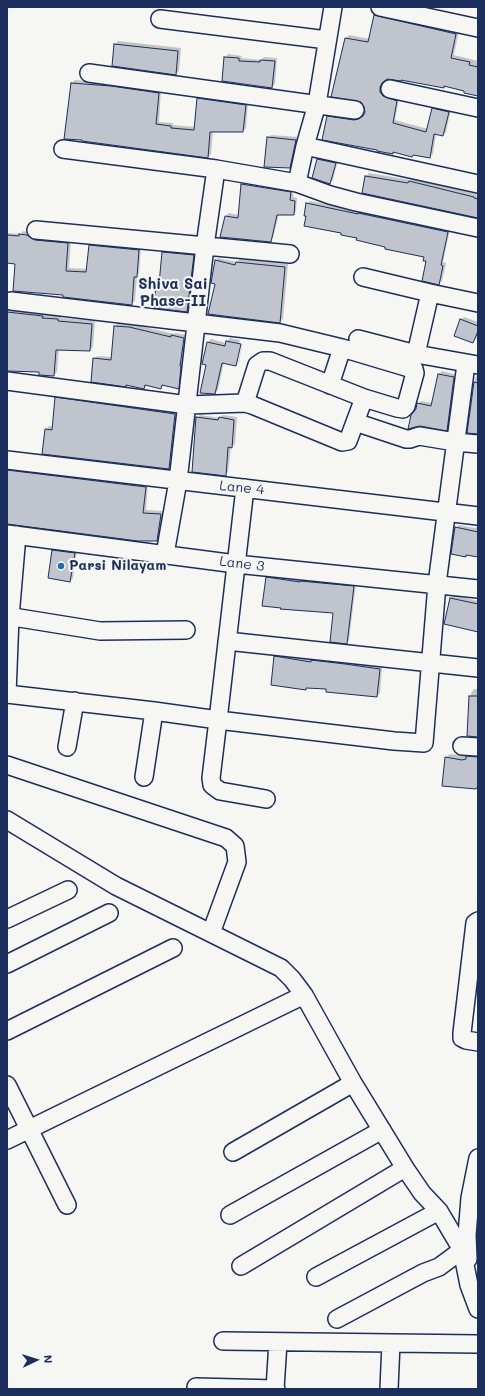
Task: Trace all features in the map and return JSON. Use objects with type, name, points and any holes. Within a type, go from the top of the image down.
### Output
[{"type":"street","points":[[297,184],[305,146],[317,104],[333,7]]},
{"type":"street","points":[[380,7],[478,28]]},
{"type":"street","points":[[160,19],[327,40]]},
{"type":"street","points":[[89,74],[355,110]]},
{"type":"street","points":[[390,90],[478,108]]},
{"type":"street","points":[[305,146],[478,184]]},
{"type":"street","points":[[63,149],[216,169],[297,184],[356,202],[478,228]]},
{"type":"street","points":[[165,554],[178,481],[205,246],[216,169]]},
{"type":"street","points":[[36,230],[290,254]]},
{"type":"street","points":[[363,277],[478,303]]},
{"type":"street","points":[[416,354],[430,293]]},
{"type":"street","points":[[11,301],[280,333],[342,348],[414,369],[415,373],[406,406],[403,408],[397,408],[364,398],[270,361],[263,360],[257,365],[245,404]]},
{"type":"street","points":[[12,535],[8,616],[7,694],[75,701],[394,741],[424,743],[437,584],[446,512],[455,442],[472,364],[416,354],[358,339]]},
{"type":"street","points":[[330,385],[342,348]]},
{"type":"street","points":[[7,381],[188,404],[252,405],[342,442],[348,441],[364,398]]},
{"type":"street","points":[[355,422],[406,439],[420,436],[478,444]]},
{"type":"street","name":"Lane 4","points":[[7,460],[478,516]]},
{"type":"street","points":[[245,488],[211,778],[212,785],[220,791],[266,799]]},
{"type":"street","name":"Lane 3","points":[[12,535],[236,564],[478,589]]},
{"type":"street","points":[[8,616],[100,631],[186,630]]},
{"type":"street","points":[[227,641],[478,668]]},
{"type":"street","points":[[67,747],[75,701]]},
{"type":"street","points":[[144,777],[154,711]]},
{"type":"street","points":[[7,765],[226,838],[234,846],[238,862],[211,933]]},
{"type":"street","points":[[7,820],[116,886],[281,968],[292,979],[304,995],[353,1084],[422,1193],[469,1241]]},
{"type":"street","points":[[7,919],[68,890]]},
{"type":"street","points":[[7,964],[109,913]]},
{"type":"street","points":[[478,921],[475,923],[462,1033],[462,1038],[478,1042]]},
{"type":"street","points":[[7,1031],[173,948]]},
{"type":"street","points":[[7,1140],[304,995]]},
{"type":"street","points":[[233,1152],[353,1084]]},
{"type":"street","points":[[7,1085],[67,1205]]},
{"type":"street","points":[[230,1215],[382,1130]]},
{"type":"street","points":[[478,1158],[469,1241],[473,1286],[478,1309]]},
{"type":"street","points":[[241,1266],[405,1168]]},
{"type":"street","points":[[316,1278],[439,1211]]},
{"type":"street","points":[[337,1319],[423,1273],[439,1267],[469,1241]]},
{"type":"street","points":[[223,1341],[478,1344]]},
{"type":"street","points":[[196,1387],[275,1389],[278,1342]]},
{"type":"street","points":[[390,1389],[391,1343]]},
{"type":"building","points":[[374,15],[456,34],[451,58],[470,62],[469,65],[478,67],[478,96],[444,86],[444,88],[401,80],[387,79],[382,83],[380,92],[383,96],[397,101],[393,123],[426,132],[432,108],[449,112],[443,136],[434,134],[430,158],[413,155],[412,157],[393,152],[393,154],[322,140],[327,116],[354,120],[363,116],[365,112],[361,102],[331,97],[345,38],[368,42]]},
{"type":"building","points":[[114,44],[178,51],[176,75],[112,66]]},
{"type":"building","points":[[224,57],[239,58],[239,61],[275,61],[272,88],[222,81]]},
{"type":"building","points":[[71,83],[111,86],[159,93],[156,124],[171,126],[171,128],[194,130],[197,98],[246,105],[243,132],[210,132],[208,158],[82,140],[64,139]]},
{"type":"building","points":[[267,137],[296,140],[290,168],[264,167]]},
{"type":"building","points":[[317,159],[336,163],[330,184],[312,178]]},
{"type":"building","points":[[365,176],[408,183],[409,181],[474,197],[478,199],[478,218],[362,193]]},
{"type":"building","points":[[241,184],[291,192],[290,200],[295,201],[294,215],[277,215],[271,242],[220,237],[225,216],[238,218]]},
{"type":"building","points":[[306,203],[448,232],[441,265],[443,266],[439,285],[422,281],[426,261],[423,261],[424,257],[385,249],[385,247],[356,240],[357,238],[341,235],[341,233],[304,226]]},
{"type":"building","points":[[19,234],[27,235],[35,240],[68,243],[66,271],[86,272],[89,245],[139,250],[137,277],[134,277],[132,305],[63,297],[63,295],[13,291],[15,264],[7,263],[7,235],[19,236]]},
{"type":"building","points":[[162,252],[194,255],[187,312],[154,308],[156,284],[159,284]]},
{"type":"building","points":[[215,260],[235,265],[236,262],[285,267],[280,323],[208,314],[215,284],[211,283]]},
{"type":"building","points":[[7,312],[43,316],[42,318],[58,319],[58,321],[92,324],[90,351],[56,350],[54,376],[39,375],[39,372],[7,371]]},
{"type":"building","points":[[460,319],[478,326],[478,331],[473,343],[454,336]]},
{"type":"building","points":[[114,326],[129,327],[171,337],[171,335],[184,338],[180,366],[179,389],[162,385],[161,389],[145,385],[144,389],[126,385],[126,387],[91,382],[93,358],[111,360]]},
{"type":"building","points":[[226,341],[241,344],[236,366],[222,363],[215,394],[200,393],[206,365],[202,364],[207,342],[225,346]]},
{"type":"building","points":[[438,374],[454,377],[447,431],[420,426],[408,429],[411,415],[416,409],[417,403],[431,406]]},
{"type":"building","points":[[474,382],[478,383],[478,434],[467,433]]},
{"type":"building","points":[[55,397],[175,414],[169,469],[42,454],[45,429],[52,430]]},
{"type":"building","points":[[196,417],[218,420],[219,417],[234,420],[232,448],[228,447],[226,476],[192,472]]},
{"type":"building","points":[[7,470],[146,487],[143,513],[161,514],[157,541],[138,541],[7,524]]},
{"type":"building","points":[[455,527],[478,532],[478,557],[466,555],[466,557],[451,554]]},
{"type":"building","name":"Parsi Nilayam","points":[[52,550],[75,553],[70,582],[48,578]]},
{"type":"building","points":[[266,577],[300,582],[354,586],[347,644],[330,642],[333,613],[280,609],[281,608],[262,606]]},
{"type":"building","points":[[450,598],[478,604],[478,632],[444,624]]},
{"type":"building","points":[[274,656],[311,662],[311,660],[380,669],[377,697],[326,692],[326,689],[306,688],[306,690],[271,685]]},
{"type":"building","points":[[469,696],[478,696],[478,737],[467,736]]},
{"type":"building","points":[[466,756],[478,757],[478,788],[442,786],[445,757],[462,760],[466,759]]},
{"type":"place","name":"Parsi Nilayam","points":[[61,566]]},
{"type":"district","name":"Shiva Sai Phase-II","points":[[173,292]]}]
